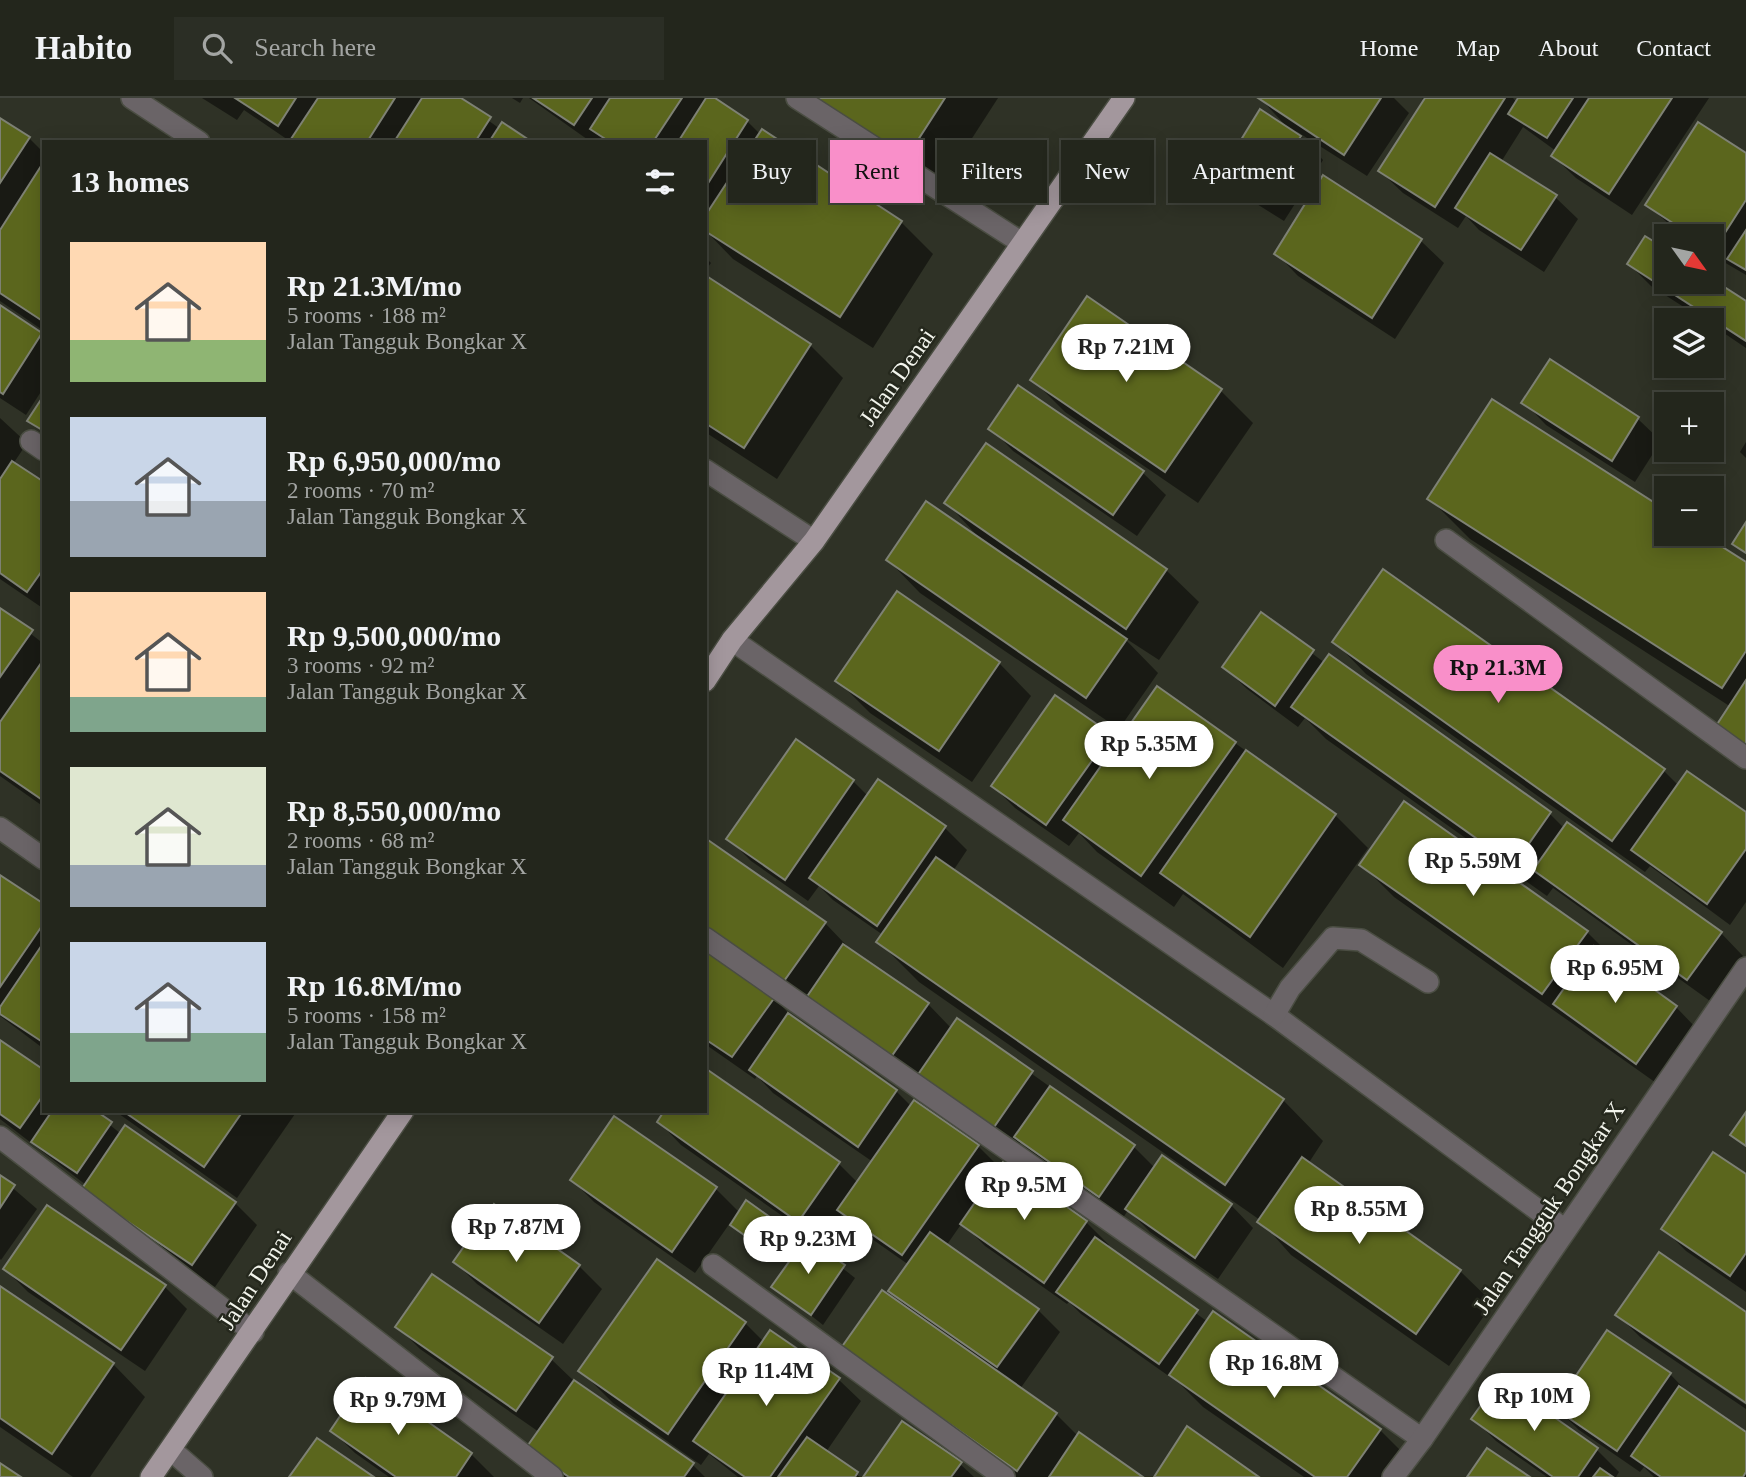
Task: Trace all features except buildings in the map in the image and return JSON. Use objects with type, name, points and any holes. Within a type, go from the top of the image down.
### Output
[{"type":"main road","name":"Jalan Denai","points":[[707,678],[732,640],[814,541],[1124,98]]},
{"type":"main road","name":"Jalan Denai","points":[[151,1477],[253,1332],[289,1273],[399,1113]]},
{"type":"street","points":[[132,98],[196,140]]},
{"type":"street","points":[[797,98],[1022,243]]},
{"type":"street","points":[[707,471],[814,541]]},
{"type":"street","points":[[1447,540],[1746,758]]},
{"type":"street","points":[[732,640],[1274,1015],[1565,1230]]},
{"type":"street","points":[[0,828],[42,858]]},
{"type":"street","points":[[1274,1015],[1290,988],[1334,938],[1361,940],[1428,982]]},
{"type":"street","points":[[707,939],[1422,1439]]},
{"type":"street","name":"Jalan Tangguk Bongkar X","points":[[1393,1477],[1422,1439],[1746,968]]},
{"type":"street","points":[[0,1137],[253,1332]]},
{"type":"street","points":[[713,1265],[1004,1477]]},
{"type":"street","points":[[289,1273],[552,1477]]},
{"type":"street","points":[[171,1450],[202,1477]]}]
